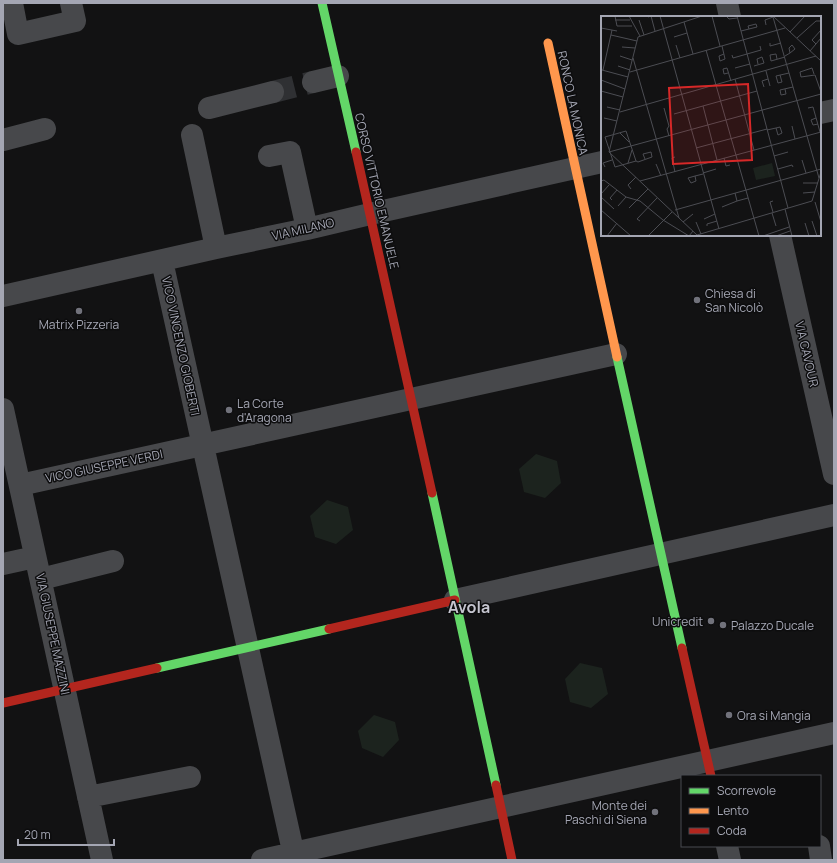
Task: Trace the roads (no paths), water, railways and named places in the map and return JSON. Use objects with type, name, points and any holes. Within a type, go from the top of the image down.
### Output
[{"type":"street","points":[[12,3],[18,34],[73,12]]},
{"type":"street","name":"CORSO VITTORIO EMANUELE","points":[[322,3],[410,392],[502,817]]},
{"type":"street","points":[[727,3],[730,16]]},
{"type":"street","name":"RONCO LA MONICA","points":[[548,43],[615,348],[668,552],[713,768]]},
{"type":"street","points":[[313,82],[338,76]]},
{"type":"street","points":[[209,108],[273,92]]},
{"type":"street","points":[[821,113],[834,110]]},
{"type":"street","points":[[3,140],[45,129]]},
{"type":"street","points":[[192,134],[216,248]]},
{"type":"street","points":[[269,156],[290,152],[307,229]]},
{"type":"street","name":"VIA MILANO","points":[[3,296],[601,162]]},
{"type":"street","name":"VIA CAVOUR","points":[[780,236],[834,474]]},
{"type":"street","name":"VICO VINCENZO GIOBERTI","points":[[162,261],[197,442],[283,857]]},
{"type":"street","name":"VICO GIUSEPPE VERDI","points":[[20,485],[410,392],[615,348]]},
{"type":"street","name":"VIA GIUSEPPE MAZZINI","points":[[3,409],[102,860]]},
{"type":"street","points":[[3,703],[834,515]]},
{"type":"street","points":[[3,564],[35,557]]},
{"type":"street","points":[[40,579],[113,561]]},
{"type":"street","points":[[683,775],[834,734]]},
{"type":"street","points":[[283,857],[502,817],[681,775]]},
{"type":"street","points":[[88,797],[190,777]]},
{"type":"street","points":[[502,817],[512,860]]},
{"type":"street","points":[[727,847],[730,860]]},
{"type":"street","points":[[819,847],[821,860]]},
{"type":"tunnel","points":[[273,92],[313,82]]},
{"type":"place","name":"Chiesa di San Nicolò","points":[[697,300]]},
{"type":"place","name":"Matrix Pizzeria","points":[[79,311]]},
{"type":"place","name":"La Corte d'Aragona","points":[[229,410]]},
{"type":"place","name":"Unicredit","points":[[711,621]]},
{"type":"place","name":"Palazzo Ducale","points":[[723,625]]},
{"type":"place","name":"Ora si Mangia","points":[[729,715]]},
{"type":"place","name":"Monte dei Paschi di Siena","points":[[655,812]]},
{"type":"district","name":"Avola","points":[[469,607]]}]
